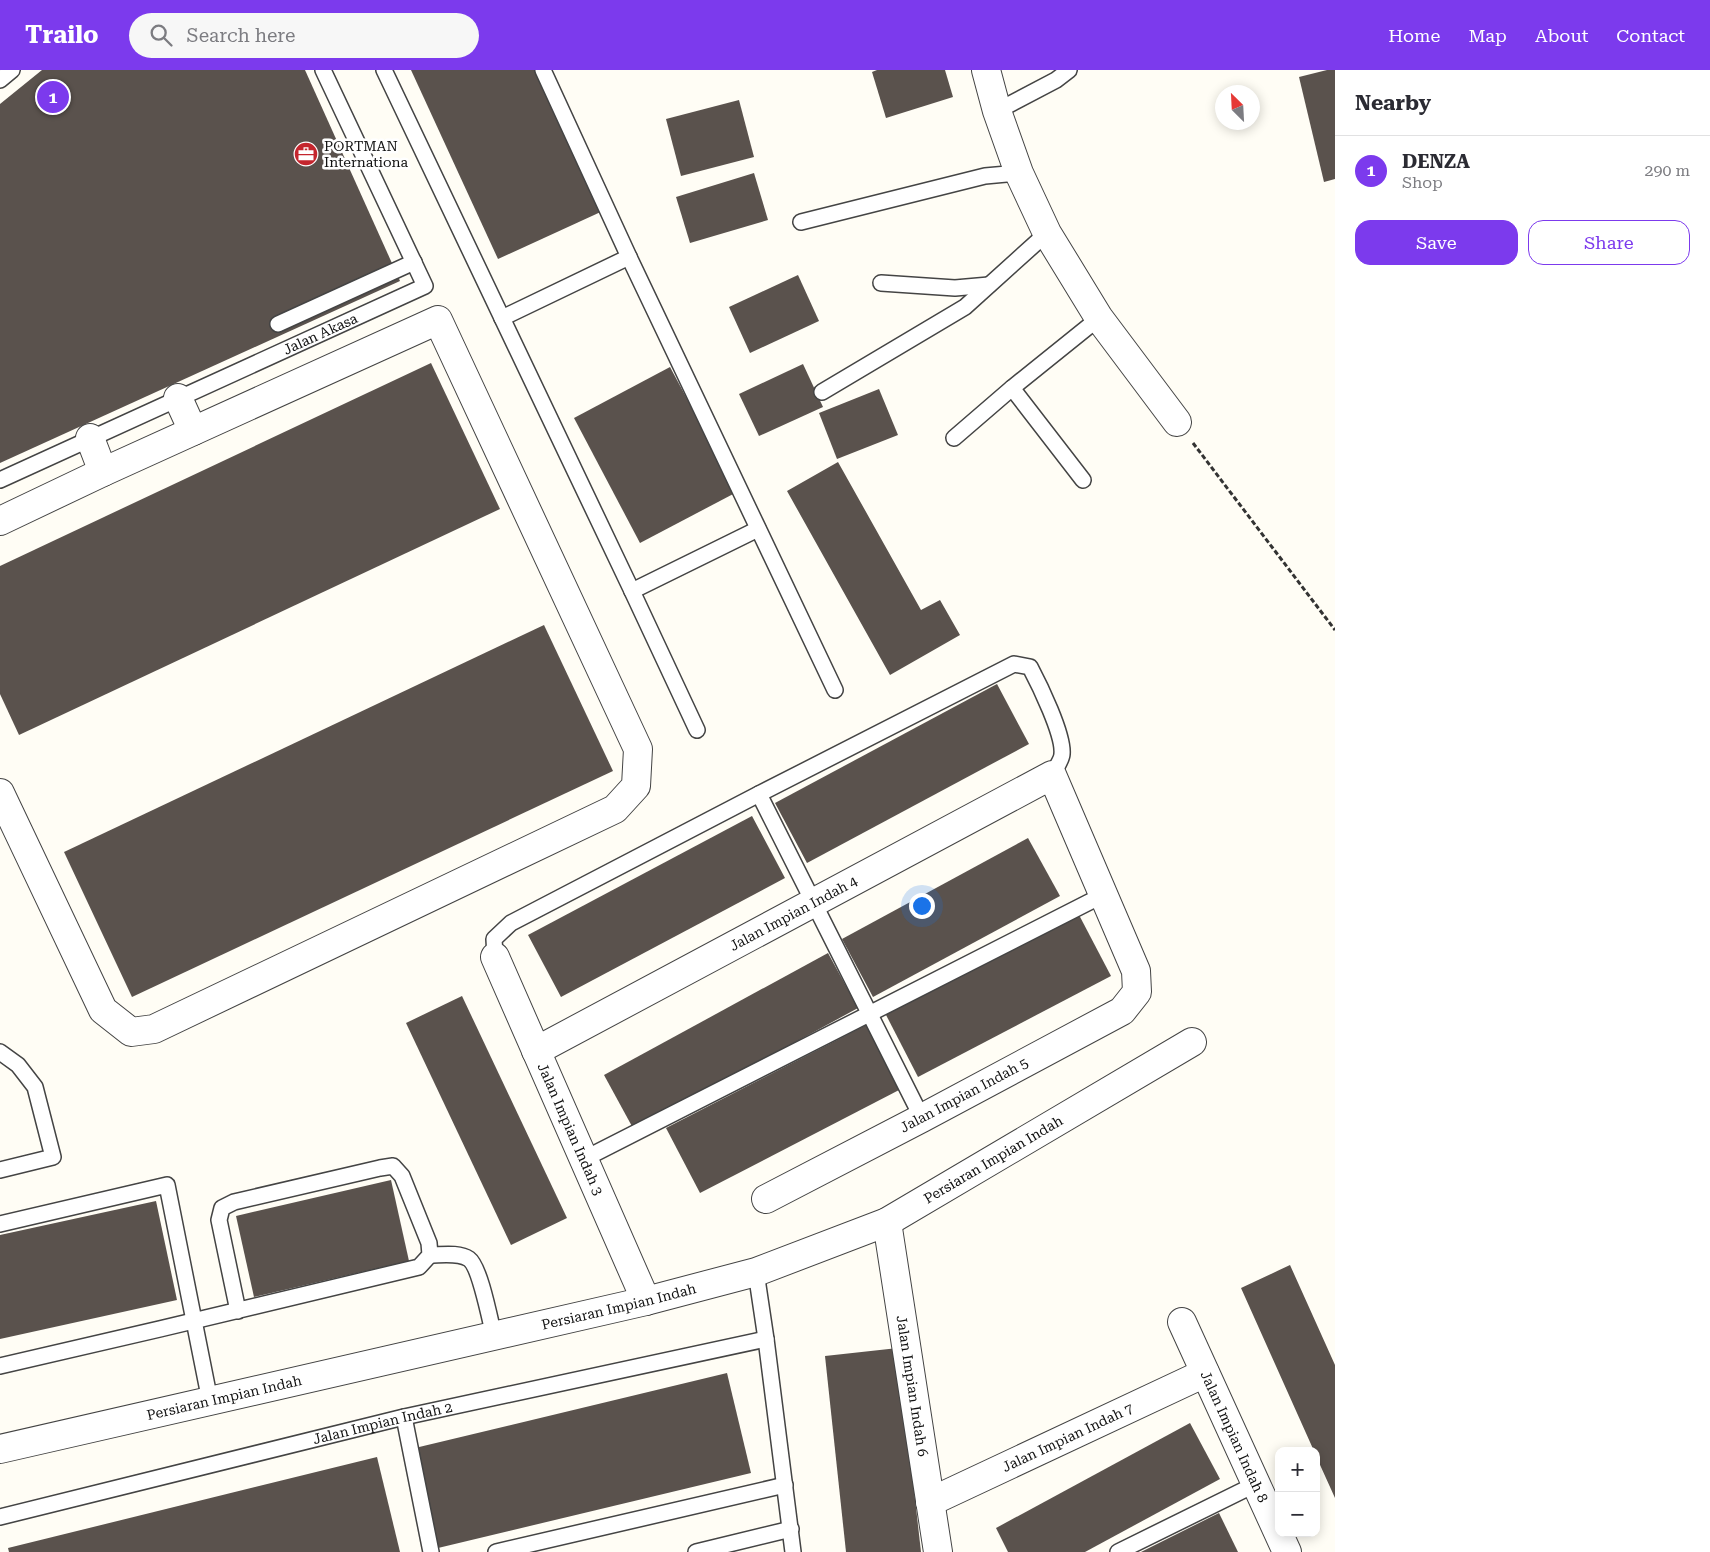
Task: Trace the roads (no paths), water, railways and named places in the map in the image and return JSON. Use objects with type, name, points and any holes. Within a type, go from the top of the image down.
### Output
[{"type":"street","points":[[986,70],[997,111],[1019,173],[1047,233],[1099,318],[1177,422]]},
{"type":"street","points":[[0,521],[103,472],[438,320],[638,749],[636,786],[614,809],[154,1029],[131,1032],[103,1010],[0,794]]},
{"type":"street","points":[[178,398],[193,431]]},
{"type":"street","points":[[90,438],[103,472]]},
{"type":"street","points":[[1052,775],[1103,896]]},
{"type":"street","name":"Jalan Impian Indah 4","points":[[536,1051],[1052,775]]},
{"type":"street","name":"Jalan Impian Indah 5","points":[[766,1199],[1122,1011],[1137,992],[1136,971],[1103,896]]},
{"type":"street","name":"Jalan Impian Indah 3","points":[[495,957],[646,1301]]},
{"type":"street","name":"Persiaran Impian Indah","points":[[0,1449],[646,1301],[756,1272],[887,1222],[1192,1042]]},
{"type":"street","name":"Jalan Impian Indah 6","points":[[887,1222],[938,1552]]},
{"type":"street","name":"Jalan Impian Indah 8","points":[[1182,1322],[1287,1552]]},
{"type":"street","name":"Jalan Impian Indah 7","points":[[930,1502],[1205,1373]]},
{"type":"lane","name":"Jalan Akasa","points":[[0,480],[425,286],[323,70]]},
{"type":"lane","points":[[384,70],[632,591],[696,730]]},
{"type":"lane","points":[[543,70],[629,258],[834,690]]},
{"type":"lane","points":[[997,111],[1056,80],[1069,70]]},
{"type":"lane","points":[[801,222],[985,176],[1019,173]]},
{"type":"lane","points":[[822,392],[965,307],[1047,233]]},
{"type":"lane","points":[[502,318],[629,258]]},
{"type":"lane","points":[[278,324],[414,262]]},
{"type":"lane","points":[[881,283],[955,288],[989,285]]},
{"type":"lane","points":[[954,438],[1012,388],[1099,318]]},
{"type":"lane","points":[[1012,388],[1083,480]]},
{"type":"lane","points":[[632,591],[758,529]]},
{"type":"lane","points":[[495,957],[494,939],[511,923],[1014,664],[1030,667],[1060,736],[1062,754],[1052,775]]},
{"type":"lane","points":[[759,794],[922,1118]]},
{"type":"lane","points":[[584,1159],[1103,896]]},
{"type":"lane","points":[[0,1052],[18,1065],[35,1087],[53,1157],[0,1170]]},
{"type":"lane","points":[[0,1366],[238,1311],[419,1267],[430,1255],[429,1243],[402,1176],[393,1166],[380,1168],[234,1202],[222,1208],[219,1220],[238,1311]]},
{"type":"lane","points":[[0,1224],[167,1185],[210,1400]]},
{"type":"lane","points":[[430,1255],[460,1255],[469,1259],[478,1272],[494,1336]]},
{"type":"lane","points":[[756,1272],[793,1552]]},
{"type":"lane","name":"Jalan Impian Indah 2","points":[[0,1517],[404,1417],[766,1339]]},
{"type":"lane","points":[[404,1417],[431,1552]]},
{"type":"lane","points":[[1118,1552],[1256,1484]]},
{"type":"lane","points":[[496,1552],[785,1485]]},
{"type":"lane","points":[[696,1552],[791,1529]]},
{"type":"place","name":"DENZA","points":[[53,97]]},
{"type":"place","name":"PORTMAN Internationa","points":[[306,154]]}]
